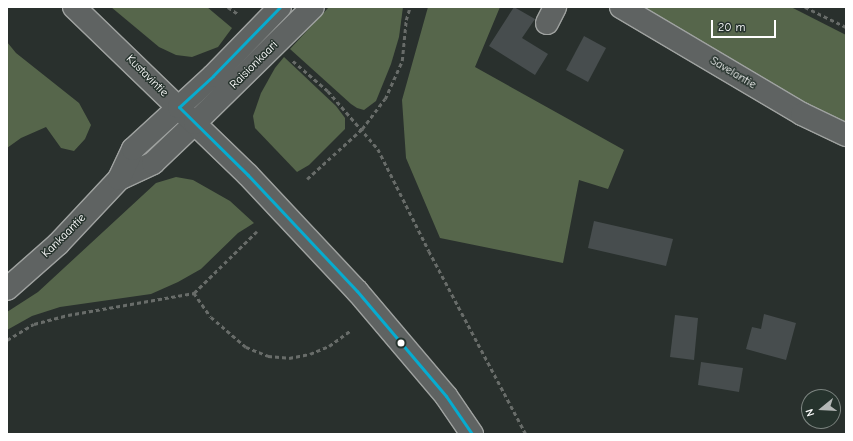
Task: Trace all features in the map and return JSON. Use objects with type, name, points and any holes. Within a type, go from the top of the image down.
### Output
[{"type":"main road","name":"Kustavintie","points":[[74,7],[248,175],[357,291],[441,390],[472,434]]},
{"type":"main road","name":"Raisionkaari","points":[[179,108],[213,76],[280,7]]},
{"type":"main road","name":"Raisionkaari","points":[[195,124],[313,7]]},
{"type":"main road","name":"Savelantie","points":[[621,7],[802,114],[846,135]]},
{"type":"main road","name":"Kankaantie","points":[[7,289],[58,244],[119,179],[133,148],[179,108]]},
{"type":"main road","name":"Kankaantie","points":[[119,179],[153,163],[195,124]]},
{"type":"path","points":[[228,7],[238,14]]},
{"type":"path","points":[[307,179],[362,129],[385,99],[402,61],[406,20],[410,7]]},
{"type":"path","points":[[805,7],[846,27]]},
{"type":"path","points":[[293,61],[328,91],[378,149],[429,251],[526,434]]},
{"type":"path","points":[[7,340],[34,324],[68,315],[194,293],[257,231]]},
{"type":"path","points":[[194,293],[211,317],[246,347],[268,356],[289,358],[310,354],[329,346],[350,331]]},
{"type":"green space","points":[[111,7],[207,7],[232,28],[218,47],[192,57],[176,55],[159,47]]},
{"type":"green space","points":[[329,7],[403,7],[399,37],[391,64],[376,101],[364,110],[351,104],[290,49]]},
{"type":"green space","points":[[428,7],[500,7],[475,67],[624,150],[608,189],[579,180],[563,263],[440,238],[406,158],[402,100]]},
{"type":"green space","points":[[630,7],[791,7],[846,35],[846,126]]},
{"type":"green space","points":[[7,42],[16,53],[79,103],[91,125],[85,139],[74,151],[61,148],[46,127],[21,138],[7,148]]},
{"type":"green space","points":[[284,57],[336,106],[345,118],[345,129],[309,165],[297,172],[255,128],[253,116],[261,93],[275,68]]},
{"type":"green space","points":[[176,177],[193,180],[230,201],[254,223],[238,233],[201,269],[178,282],[151,294],[60,307],[32,316],[7,330],[7,312],[38,292],[156,183]]},
{"type":"building","points":[[514,7],[535,19],[522,38],[548,54],[535,75],[489,46]]},
{"type":"building","points":[[584,36],[606,48],[588,82],[566,70]]},
{"type":"building","points":[[594,221],[673,239],[666,266],[588,248]]},
{"type":"building","points":[[764,314],[796,323],[786,360],[746,349],[752,327],[761,329]]},
{"type":"building","points":[[675,315],[698,318],[694,360],[670,357]]},
{"type":"building","points":[[701,362],[743,368],[739,392],[698,385]]},
{"type":"transit line","points":[[280,7],[213,76],[179,107],[248,175],[357,291],[446,396],[472,434]]}]
